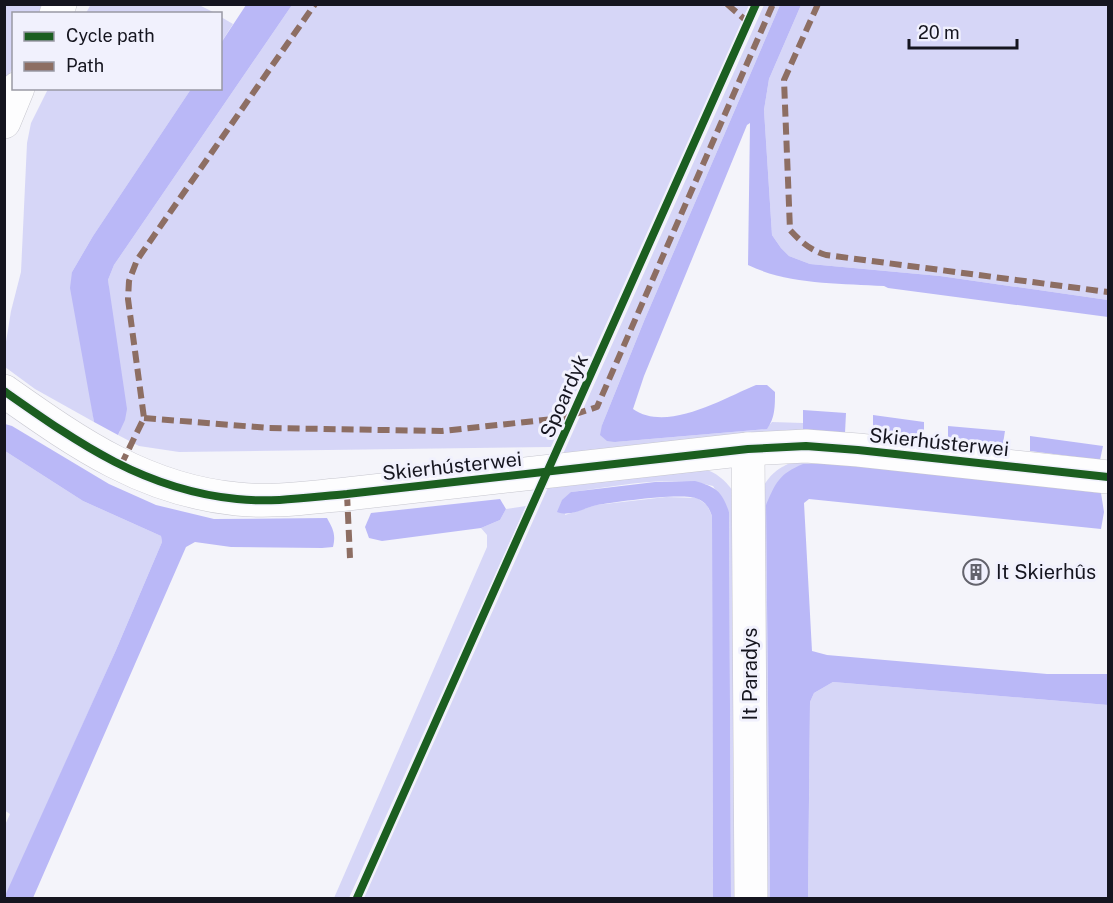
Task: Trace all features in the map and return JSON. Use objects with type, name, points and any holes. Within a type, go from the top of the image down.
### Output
[{"type":"street","points":[[4,122],[17,90]]},
{"type":"street","name":"Skierhústerwei","points":[[4,391],[69,436],[121,465],[180,487],[238,499],[290,499],[347,494],[748,449],[806,447],[858,450],[1108,477]]},
{"type":"street","name":"It Paradys","points":[[748,449],[751,898]]},
{"type":"shaded area","points":[[91,4],[199,5],[213,12],[87,12]]},
{"type":"shaded area","points":[[5,5],[45,5],[41,12],[12,12],[12,68],[5,86]]},
{"type":"shaded area","points":[[292,5],[749,5],[551,447],[179,452],[139,446],[118,435],[120,431],[108,280],[114,265]]},
{"type":"shaded area","points":[[764,5],[780,5],[644,321],[602,425],[615,442],[766,429],[772,422],[803,423],[803,431],[563,454]]},
{"type":"shaded area","points":[[801,5],[1108,5],[1108,300],[940,276],[810,264],[789,256],[772,235],[764,110],[769,79]]},
{"type":"shaded area","points":[[222,18],[233,24],[222,41]]},
{"type":"shaded area","points":[[48,90],[190,90],[93,236],[72,272],[94,422],[35,389],[5,367],[5,348],[11,311],[21,272],[27,143],[31,123]]},
{"type":"shaded area","points":[[5,451],[83,501],[161,536],[162,542],[5,898],[5,825],[10,814],[4,810]]},
{"type":"shaded area","points":[[799,459],[1101,489],[1101,493],[839,464],[766,505],[770,898],[759,898],[760,492],[776,471]]},
{"type":"shaded area","points":[[702,468],[720,477],[733,491],[743,898],[731,898],[729,512],[713,486],[661,481],[571,492],[565,515],[596,505],[666,497],[697,498],[707,505],[712,516],[713,898],[364,898],[550,483]]},
{"type":"shaded area","points":[[526,506],[349,898],[334,898],[487,547],[487,535],[481,528],[500,520],[506,509]]},
{"type":"shaded area","points":[[833,682],[1108,705],[1108,898],[808,898],[810,702],[814,693]]},
{"type":"water","points":[[246,5],[292,5],[114,265],[108,280],[127,409],[118,435],[94,422],[70,288],[72,272],[93,236],[190,90],[222,90],[222,41]]},
{"type":"water","points":[[780,5],[801,5],[769,79],[764,110],[772,235],[789,256],[810,264],[940,276],[1108,300],[1108,317],[884,286],[797,280],[764,272],[748,265],[750,123],[747,125],[644,376],[633,409],[647,415],[662,417],[678,415],[712,405],[756,385],[767,385],[775,392],[772,421],[767,429],[607,441],[600,435],[602,425],[644,321]]},
{"type":"water","points":[[803,410],[846,413],[845,433],[803,431]]},
{"type":"water","points":[[873,415],[924,422],[924,441],[873,435]]},
{"type":"water","points":[[5,424],[109,484],[156,505],[214,519],[327,518],[334,535],[333,547],[322,548],[231,547],[195,542],[186,547],[33,898],[4,898],[162,542],[161,536],[83,501],[5,451]]},
{"type":"water","points":[[948,426],[1005,431],[1002,450],[948,443]]},
{"type":"water","points":[[1030,436],[1103,446],[1100,460],[1030,451]]},
{"type":"water","points":[[803,464],[839,464],[1101,493],[1104,512],[1101,529],[809,499],[804,503],[812,651],[827,655],[1047,674],[1108,674],[1108,705],[833,682],[814,693],[810,702],[808,898],[770,898],[766,505],[783,475]]},
{"type":"water","points":[[695,481],[717,491],[724,499],[729,512],[731,898],[713,898],[712,516],[710,511],[706,504],[698,499],[679,497],[649,498],[597,505],[577,512],[557,512],[562,500],[571,492],[655,482]]},
{"type":"water","points":[[500,499],[506,509],[500,520],[481,528],[382,541],[369,538],[365,527],[371,513]]},
{"type":"marked path","points":[[121,465],[144,418],[128,299],[129,281],[137,260],[315,4]]},
{"type":"marked path","points":[[727,4],[750,24]]},
{"type":"marked path","points":[[144,418],[269,428],[442,431],[563,418],[597,407],[773,4]]},
{"type":"marked path","points":[[818,4],[784,80],[790,230],[798,238],[810,248],[826,255],[1108,292]]},
{"type":"marked path","points":[[347,494],[350,558]]},
{"type":"cycle path","name":"Spoardyk","points":[[357,898],[756,4]]},
{"type":"cycle path","points":[[4,391],[86,446],[142,475],[203,494],[237,499],[306,498],[748,449],[806,446],[1108,477]]},
{"type":"place","name":"It Skierhûs","points":[[976,572]]}]
